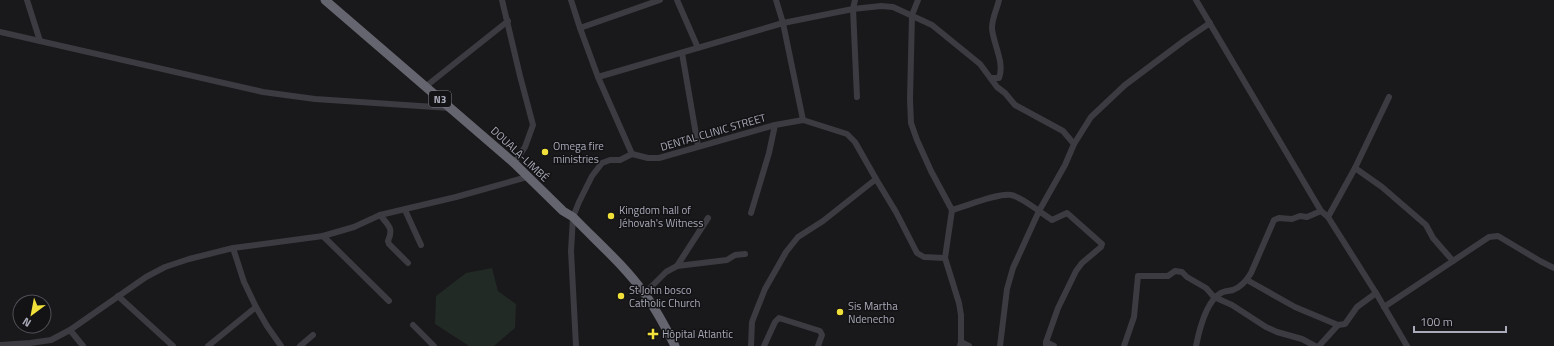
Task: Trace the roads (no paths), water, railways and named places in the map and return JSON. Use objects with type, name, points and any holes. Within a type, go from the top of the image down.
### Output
[{"type":"highway","name":"DOUALA-LIMBÉ","points":[[325,0],[514,163],[526,177],[563,211],[573,217],[624,268],[645,293],[663,322],[675,346]]},
{"type":"street","points":[[27,0],[40,41]]},
{"type":"street","points":[[502,0],[533,125],[525,147],[514,163]]},
{"type":"street","points":[[571,0],[598,77],[632,154],[620,160],[602,163],[597,168],[573,217],[571,251],[576,346]]},
{"type":"street","points":[[580,28],[660,0]]},
{"type":"street","points":[[677,0],[698,48]]},
{"type":"street","points":[[776,0],[783,23],[804,120],[847,134],[855,142],[896,212],[917,253],[924,256],[945,258]]},
{"type":"street","points":[[855,0],[853,9],[857,97]]},
{"type":"street","points":[[918,0],[912,15],[910,99],[911,123],[931,170],[952,210],[945,258],[959,303],[961,315],[960,344],[968,346]]},
{"type":"street","points":[[991,78],[999,78],[1001,74],[992,25],[999,0]]},
{"type":"street","points":[[1196,0],[1321,211],[1328,217],[1376,293],[1407,346]]},
{"type":"street","points":[[598,77],[783,23],[853,9],[888,6],[912,15],[932,25],[943,33],[980,64],[997,87],[1015,105],[1063,131],[1074,144]]},
{"type":"street","points":[[425,87],[508,21]]},
{"type":"street","points":[[1000,346],[1007,289],[1013,268],[1039,211],[1065,166],[1074,144],[1091,118],[1124,85],[1155,61],[1210,23]]},
{"type":"street","points":[[0,32],[263,92],[315,99],[450,108]]},
{"type":"street","points":[[682,53],[698,146]]},
{"type":"street","points":[[1328,217],[1355,168],[1389,97]]},
{"type":"street","name":"DENTAL CLINIC STREET","points":[[632,154],[648,158],[659,158],[775,125],[804,120]]},
{"type":"street","points":[[751,213],[769,154],[775,125]]},
{"type":"street","points":[[1355,168],[1382,187],[1426,226],[1433,238],[1453,261]]},
{"type":"street","points":[[0,345],[51,340],[70,330],[146,277],[166,266],[234,248],[323,236],[354,227],[380,215],[456,197],[526,177]]},
{"type":"street","points":[[750,346],[752,322],[759,303],[765,289],[790,247],[798,237],[823,221],[876,179]]},
{"type":"street","points":[[952,210],[986,199],[1004,195],[1012,196],[1024,201],[1052,220],[1067,213],[1102,244],[1101,247],[1082,263],[1076,271],[1058,308],[1046,344],[1054,346]]},
{"type":"street","points":[[405,210],[421,245]]},
{"type":"street","points":[[1196,346],[1204,317],[1214,297],[1238,287],[1247,280],[1274,220],[1279,218],[1292,219],[1300,216],[1307,217],[1321,211]]},
{"type":"street","points":[[380,215],[391,229],[392,233],[388,241],[389,244],[408,263]]},
{"type":"street","points":[[677,266],[708,218]]},
{"type":"street","points":[[1384,307],[1494,235],[1554,268]]},
{"type":"street","points":[[323,236],[389,301]]},
{"type":"street","points":[[234,248],[244,282],[256,307],[281,346]]},
{"type":"street","points":[[645,293],[666,272],[677,266],[722,261],[735,255],[745,254]]},
{"type":"street","points":[[1124,346],[1134,317],[1138,276],[1168,276],[1175,271],[1182,272],[1187,277],[1206,288],[1214,297],[1232,304],[1272,329],[1315,346]]},
{"type":"street","points":[[1247,280],[1295,307],[1338,325],[1345,324],[1357,307],[1376,293]]},
{"type":"street","points":[[118,296],[173,346]]},
{"type":"street","points":[[208,346],[256,307]]},
{"type":"street","points":[[764,346],[774,322],[779,318],[820,331],[822,335],[818,346]]},
{"type":"street","points":[[413,325],[434,346]]},
{"type":"street","points":[[1319,346],[1338,325]]},
{"type":"street","points":[[70,330],[83,346]]},
{"type":"street","points":[[300,346],[313,336]]},
{"type":"place","name":"Omega fire ministries","points":[[545,152]]},
{"type":"place","name":"Kingdom hall of Jéhovah's Witness","points":[[611,216]]},
{"type":"place","name":"St John bosco Catholic Church","points":[[621,296]]},
{"type":"place","name":"Sis Martha Ndenecho","points":[[840,312]]},
{"type":"place","name":"Hôpital Atlantic","points":[[653,334]]}]
